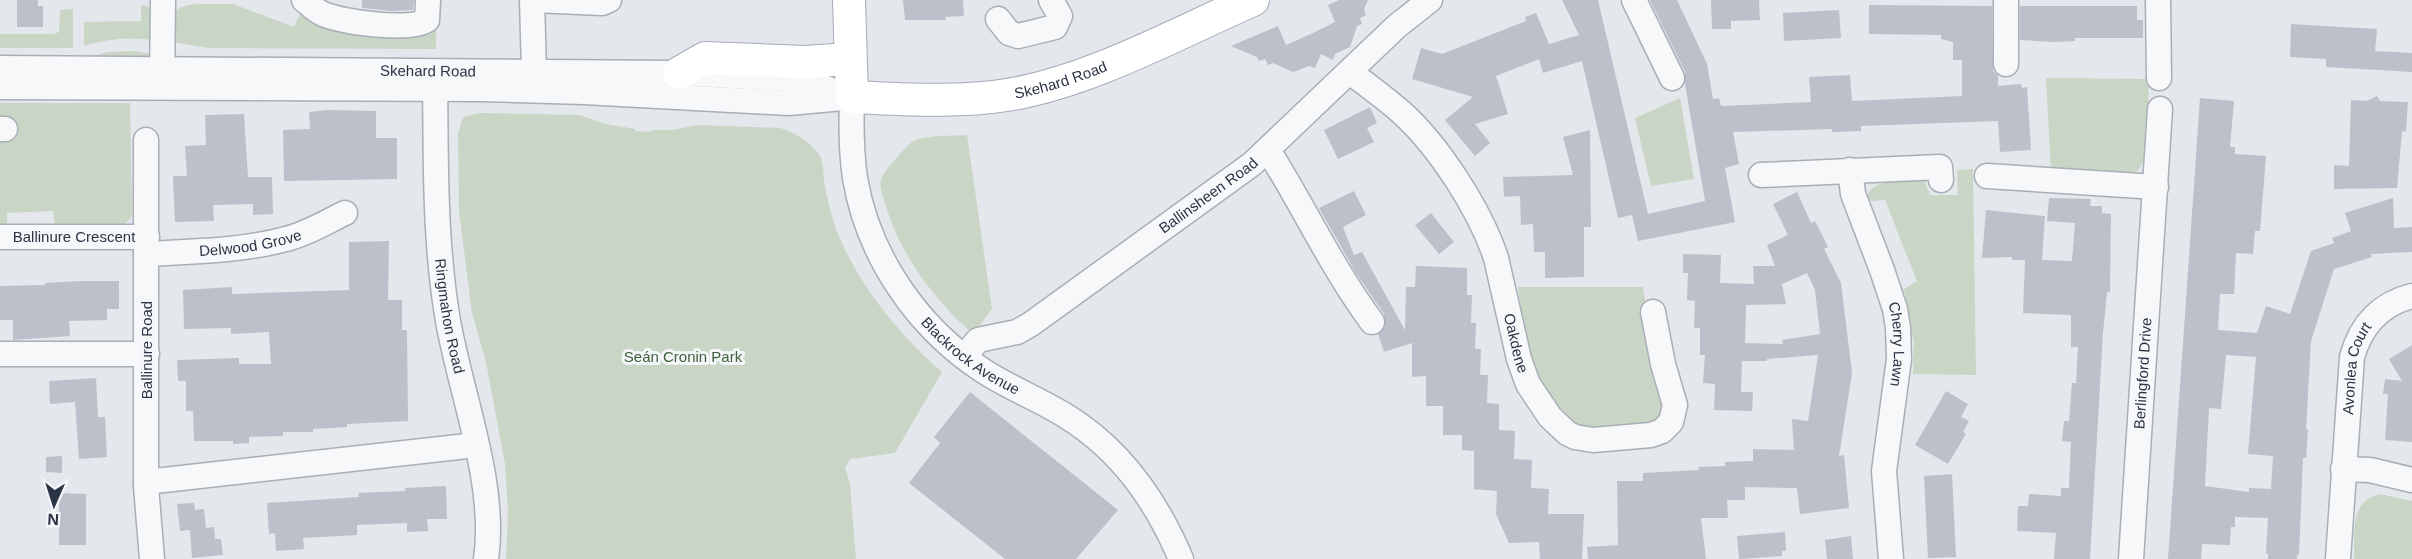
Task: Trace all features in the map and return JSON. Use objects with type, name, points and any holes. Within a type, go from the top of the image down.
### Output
[{"type":"main road","points":[[849,0],[852,97]]},
{"type":"main road","name":"Skehard Road","points":[[852,97],[972,98],[1028,90],[1064,80],[1146,48],[1235,4]]},
{"type":"main road","points":[[679,73],[705,58],[804,62],[850,59]]},
{"type":"street","points":[[162,79],[163,0]]},
{"type":"street","points":[[304,0],[320,13],[356,24],[416,25],[427,20],[428,0]]},
{"type":"street","points":[[534,72],[533,0],[602,3],[609,0]]},
{"type":"street","points":[[998,20],[1009,33],[1018,36],[1054,27],[1058,25],[1060,16],[1051,0]]},
{"type":"street","name":"Ballinsheen Road","points":[[964,357],[978,340],[1017,332],[1031,324],[1234,178],[1268,150],[1396,26],[1430,0]]},
{"type":"street","points":[[1634,0],[1672,78]]},
{"type":"street","points":[[2006,0],[2006,64]]},
{"type":"street","points":[[2158,0],[2159,78]]},
{"type":"street","name":"Skehard Road","points":[[0,68],[162,79]]},
{"type":"street","name":"Skehard Road","points":[[436,80],[534,72],[679,73],[801,80],[852,97]]},
{"type":"street","name":"Oakdene","points":[[1350,72],[1410,122],[1447,167],[1468,198],[1491,242],[1523,372],[1534,396],[1567,433],[1593,440],[1652,435],[1662,431],[1671,422],[1675,405],[1663,366],[1653,312]]},
{"type":"street","name":"Skehard Road","points":[[0,87],[162,79],[436,80],[584,92],[788,103],[852,97]]},
{"type":"street","name":"Ringmahon Road","points":[[436,80],[435,199],[439,253],[448,318],[476,445],[487,515],[486,559]]},
{"type":"street","name":"Blackrock Avenue","points":[[852,97],[851,140],[855,180],[866,220],[878,251],[911,305],[940,336],[964,357],[993,378],[1066,416],[1100,442],[1131,474],[1153,502],[1166,524],[1180,559]]},
{"type":"street","name":"Berlingford Drive","points":[[2131,559],[2160,109]]},
{"type":"street","name":"Ballinure Road","points":[[146,140],[146,482],[152,559]]},
{"type":"street","points":[[1268,150],[1297,196],[1355,299],[1372,322]]},
{"type":"street","points":[[1761,175],[1940,167],[1941,180]]},
{"type":"street","name":"Cherry Lawn","points":[[1850,170],[1853,194],[1882,270],[1895,309],[1898,328],[1899,360],[1884,471],[1892,559]]},
{"type":"street","points":[[1987,177],[2156,187]]},
{"type":"street","name":"Delwood Grove","points":[[147,245],[264,244],[307,231],[345,213]]},
{"type":"street","name":"Ballinure Crescent","points":[[0,237],[147,245]]},
{"type":"street","name":"Avonlea Court","points":[[2338,559],[2350,368],[2356,341],[2374,315],[2388,304],[2412,296]]},
{"type":"street","points":[[0,354],[147,354]]},
{"type":"street","points":[[146,482],[476,445]]},
{"type":"street","points":[[2343,469],[2370,470],[2412,480]]},
{"type":"green space","points":[[233,4],[294,27],[301,12],[436,27],[436,49],[208,48],[173,42],[173,20],[176,11],[187,5]]},
{"type":"green space","points":[[141,5],[154,11],[155,41],[119,39],[84,46],[84,22],[141,21]]},
{"type":"green space","points":[[73,9],[73,48],[0,48],[0,34],[59,32],[60,10]]},
{"type":"green space","points":[[135,51],[152,54],[150,58],[85,59],[107,52]]},
{"type":"green space","points":[[2046,78],[2149,79],[2146,159],[2138,170],[2130,175],[2051,170]]},
{"type":"green space","points":[[1680,98],[1694,179],[1651,186],[1635,118]]},
{"type":"green space","points":[[0,103],[130,103],[132,214],[130,219],[121,227],[55,229],[53,211],[7,213],[7,231],[0,230],[0,141],[9,141],[9,122],[0,121]]},
{"type":"green space","name":"Seán Cronin Park","points":[[480,113],[579,115],[606,124],[635,129],[635,131],[651,132],[652,130],[672,130],[699,125],[780,128],[801,138],[820,156],[826,192],[836,229],[855,269],[895,324],[942,372],[895,453],[850,459],[845,468],[850,484],[856,559],[506,559],[508,510],[505,464],[486,362],[472,313],[459,211],[458,134],[462,120],[466,116]]},
{"type":"green space","points":[[967,135],[992,309],[973,334],[932,291],[909,257],[891,222],[880,186],[886,171],[912,142],[930,137]]},
{"type":"green space","points":[[1973,169],[1976,375],[1913,374],[1914,343],[1904,289],[1917,281],[1885,200],[1871,201],[1867,198],[1874,187],[1886,182],[1884,176],[1923,177],[1930,195],[1958,195],[1957,170]]},
{"type":"green space","points":[[1518,287],[1643,287],[1653,362],[1666,395],[1662,415],[1651,425],[1580,429],[1540,391],[1522,326]]},
{"type":"green space","points":[[2380,494],[2412,501],[2412,559],[2354,559],[2354,529],[2358,511],[2363,503]]},
{"type":"building","points":[[17,0],[38,0],[38,6],[43,6],[43,27],[17,27]]},
{"type":"building","points":[[362,0],[414,0],[413,10],[392,11],[362,8]]},
{"type":"building","points":[[903,0],[963,0],[964,16],[945,17],[946,20],[905,20]]},
{"type":"building","points":[[1339,0],[1368,0],[1364,9],[1366,15],[1360,18],[1362,24],[1357,26],[1350,47],[1335,54],[1333,60],[1321,54],[1315,68],[1309,66],[1293,72],[1273,63],[1268,65],[1265,59],[1259,61],[1257,57],[1231,46],[1278,26],[1286,45],[1335,22],[1328,5]]},
{"type":"building","points":[[1562,0],[1598,0],[1648,214],[1705,201],[1685,84],[1685,72],[1650,0],[1677,0],[1707,64],[1713,99],[1719,98],[1721,106],[1811,102],[1809,77],[1850,75],[1852,101],[1962,96],[1962,60],[1953,60],[1953,42],[1941,39],[1941,35],[1869,34],[1869,5],[1992,6],[1993,71],[1998,75],[1998,86],[2021,84],[2022,88],[2027,87],[2031,150],[2000,152],[1998,121],[1861,126],[1861,131],[1832,132],[1832,129],[1733,132],[1739,164],[1725,168],[1735,222],[1638,241],[1632,215],[1618,218],[1582,61],[1543,73],[1539,59],[1496,76],[1508,114],[1475,124],[1490,143],[1475,156],[1445,120],[1473,97],[1412,79],[1421,48],[1442,54],[1526,21],[1525,17],[1536,13],[1549,44],[1579,35]]},
{"type":"building","points":[[1711,0],[1759,0],[1760,20],[1731,21],[1731,29],[1712,29]]},
{"type":"building","points":[[2020,6],[2137,6],[2137,20],[2143,20],[2143,38],[2075,38],[2075,41],[2055,42],[2020,40]]},
{"type":"building","points":[[1839,10],[1841,38],[1784,41],[1783,13]]},
{"type":"building","points":[[2291,24],[2377,29],[2375,51],[2412,53],[2412,72],[2326,67],[2326,59],[2290,57]]},
{"type":"building","points":[[2377,96],[2380,101],[2408,102],[2406,132],[2402,131],[2397,188],[2334,189],[2334,165],[2349,166],[2351,100],[2367,101]]},
{"type":"building","points":[[2200,98],[2234,101],[2230,147],[2235,147],[2235,154],[2266,156],[2260,231],[2255,231],[2253,254],[2236,253],[2234,294],[2220,294],[2218,330],[2257,333],[2266,306],[2290,314],[2311,251],[2334,243],[2332,238],[2351,231],[2345,213],[2393,198],[2394,228],[2412,227],[2412,252],[2371,254],[2372,257],[2334,269],[2311,341],[2306,429],[2308,429],[2306,458],[2303,458],[2297,559],[2268,559],[2266,553],[2268,518],[2235,517],[2235,527],[2231,527],[2230,545],[2202,544],[2201,559],[2168,559]],"holes":[[[2226,355],[2256,357],[2248,454],[2273,456],[2271,489],[2249,488],[2249,492],[2205,486],[2209,408],[2221,409]]]},
{"type":"building","points":[[1370,107],[1377,123],[1367,128],[1374,142],[1338,159],[1324,130]]},
{"type":"building","points":[[376,111],[376,138],[397,138],[397,179],[284,181],[283,130],[310,129],[309,112]]},
{"type":"building","points":[[244,114],[248,177],[272,177],[273,214],[253,215],[253,204],[213,205],[214,221],[175,222],[173,176],[187,176],[185,146],[206,145],[205,115]]},
{"type":"building","points":[[1590,130],[1591,227],[1584,227],[1584,277],[1545,278],[1545,252],[1534,252],[1533,224],[1521,225],[1520,196],[1504,197],[1503,177],[1573,175],[1563,137]]},
{"type":"building","points":[[1354,191],[1366,215],[1343,227],[1354,255],[1362,252],[1405,330],[1406,287],[1415,287],[1416,266],[1467,268],[1467,295],[1472,295],[1471,323],[1476,323],[1475,349],[1481,349],[1480,375],[1488,375],[1487,403],[1499,404],[1499,430],[1515,431],[1514,459],[1532,460],[1531,488],[1549,489],[1548,514],[1584,514],[1582,559],[1540,559],[1539,542],[1509,543],[1496,514],[1497,491],[1474,489],[1474,451],[1462,450],[1462,435],[1443,435],[1443,406],[1426,406],[1426,376],[1412,377],[1412,343],[1384,352],[1378,334],[1385,327],[1384,314],[1356,273],[1319,208]]},
{"type":"building","points":[[1797,192],[1811,223],[1815,221],[1828,247],[1824,249],[1841,283],[1852,373],[1839,456],[1844,455],[1849,508],[1800,514],[1797,488],[1745,487],[1745,500],[1727,500],[1728,518],[1701,518],[1706,559],[1588,559],[1587,547],[1618,545],[1617,481],[1643,481],[1643,473],[1699,470],[1698,467],[1725,466],[1725,462],[1753,461],[1753,449],[1794,450],[1792,419],[1808,421],[1818,355],[1767,359],[1767,361],[1742,361],[1741,392],[1753,392],[1752,411],[1714,410],[1715,384],[1703,383],[1705,355],[1700,355],[1700,328],[1694,328],[1695,301],[1687,300],[1688,273],[1683,273],[1683,254],[1721,255],[1720,283],[1754,284],[1753,266],[1775,266],[1767,245],[1788,235],[1773,204]],"holes":[[[1807,273],[1815,290],[1820,334],[1782,340],[1783,344],[1745,343],[1746,305],[1786,304],[1782,284]]]},
{"type":"building","points":[[2049,198],[2091,199],[2090,206],[2102,206],[2102,213],[2111,214],[2110,292],[2107,292],[2103,333],[2090,559],[2054,559],[2056,533],[2017,531],[2018,506],[2028,506],[2029,494],[2061,496],[2061,488],[2069,488],[2071,442],[2062,441],[2064,421],[2069,421],[2072,383],[2076,383],[2078,347],[2071,347],[2071,315],[2023,313],[2025,260],[2012,260],[2012,257],[1982,258],[1986,210],[2045,216],[2042,260],[2072,261],[2075,223],[2047,221]]},
{"type":"building","points":[[1431,213],[1454,242],[1439,254],[1415,225]]},
{"type":"building","points":[[389,241],[388,300],[402,300],[402,330],[407,330],[408,421],[347,424],[347,427],[313,429],[313,432],[283,432],[283,436],[249,437],[249,443],[194,441],[193,411],[186,411],[186,381],[178,381],[177,360],[239,358],[239,364],[271,364],[269,332],[231,334],[231,328],[184,329],[183,290],[232,287],[232,294],[349,290],[349,242]]},
{"type":"building","points":[[119,281],[119,309],[107,309],[107,320],[69,321],[70,336],[13,340],[13,320],[0,320],[0,286]]},
{"type":"building","points":[[2412,345],[2412,442],[2385,440],[2388,394],[2383,394],[2385,379],[2402,381],[2389,359]]},
{"type":"building","points":[[96,378],[98,417],[105,417],[107,457],[79,459],[75,402],[50,404],[49,381]]},
{"type":"building","points":[[1946,391],[1968,404],[1961,417],[1969,421],[1963,432],[1966,434],[1948,464],[1915,445]]},
{"type":"building","points":[[970,392],[1118,510],[1076,559],[1005,559],[909,483],[940,443],[934,437]]},
{"type":"building","points":[[62,456],[62,473],[46,472],[46,457]]},
{"type":"building","points":[[1952,474],[1956,557],[1928,558],[1924,476]]},
{"type":"building","points":[[446,486],[447,519],[427,519],[428,531],[407,532],[407,523],[357,525],[357,535],[303,538],[304,549],[276,551],[275,533],[269,534],[267,503],[359,497],[358,493],[406,491],[405,488]]},
{"type":"building","points":[[59,493],[86,494],[86,545],[59,545]]},
{"type":"building","points":[[194,503],[195,510],[204,509],[206,528],[214,527],[215,539],[221,539],[223,555],[192,558],[190,530],[180,531],[177,504]]},
{"type":"building","points":[[1785,532],[1786,551],[1782,551],[1782,556],[1739,559],[1737,536]]},
{"type":"building","points":[[1851,536],[1853,559],[1827,559],[1825,540]]}]
